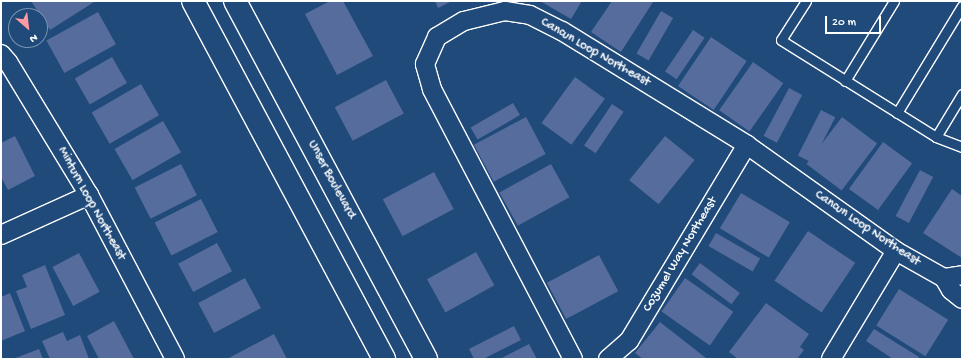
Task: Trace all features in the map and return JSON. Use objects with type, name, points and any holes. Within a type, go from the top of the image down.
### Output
[{"type":"main road","points":[[193,1],[384,359]]},
{"type":"main road","name":"Unser Boulevard","points":[[235,1],[426,359]]},
{"type":"street","name":"Cancun Loop Northeast","points":[[573,359],[432,89],[425,64],[436,37],[464,21],[505,11],[530,15],[562,31],[747,145],[896,251],[944,278],[951,290],[962,299]]},
{"type":"street","name":"Minturn Loop Northeast","points":[[1,54],[8,62],[89,195],[175,359]]},
{"type":"street","name":"Cozumel Way Northeast","points":[[608,359],[629,341],[747,145]]},
{"type":"street","points":[[1,235],[89,195]]},
{"type":"street","points":[[831,359],[896,251]]},
{"type":"street","points":[[944,278],[962,275]]},
{"type":"lane","points":[[806,1],[781,40],[936,137],[962,147]]},
{"type":"lane","points":[[845,81],[894,1]]},
{"type":"lane","points":[[897,113],[962,6]]},
{"type":"lane","points":[[936,137],[962,94]]},
{"type":"building","points":[[31,1],[94,2],[50,30],[48,27],[48,8],[36,8]]},
{"type":"building","points":[[330,1],[343,1],[373,56],[337,75],[305,14]]},
{"type":"building","points":[[435,1],[452,1],[438,8]]},
{"type":"building","points":[[540,1],[582,1],[571,19]]},
{"type":"building","points":[[612,1],[653,2],[621,52],[591,32]]},
{"type":"building","points":[[661,11],[673,18],[649,60],[636,53]]},
{"type":"building","points":[[98,12],[116,44],[64,73],[48,43],[48,40]]},
{"type":"building","points":[[693,30],[705,38],[677,79],[665,71]]},
{"type":"building","points":[[711,37],[747,61],[714,110],[678,86]]},
{"type":"building","points":[[112,57],[127,83],[90,104],[75,78]]},
{"type":"building","points":[[753,62],[783,83],[749,132],[719,110]]},
{"type":"building","points":[[575,77],[605,99],[571,145],[541,123]]},
{"type":"building","points":[[386,80],[404,114],[353,141],[335,107]]},
{"type":"building","points":[[141,84],[159,115],[110,144],[92,112]]},
{"type":"building","points":[[789,88],[802,95],[777,143],[764,136]]},
{"type":"building","points":[[513,103],[520,115],[478,140],[471,128]]},
{"type":"building","points":[[612,104],[624,112],[596,153],[584,145]]},
{"type":"building","points":[[821,110],[835,117],[812,163],[798,155]]},
{"type":"building","points":[[526,117],[546,154],[494,182],[474,145]]},
{"type":"building","points":[[842,117],[877,143],[842,191],[806,164]]},
{"type":"building","points":[[163,121],[181,152],[133,180],[115,149]]},
{"type":"building","points":[[15,136],[35,176],[8,190],[1,177],[1,143]]},
{"type":"building","points":[[665,136],[695,160],[659,204],[629,180]]},
{"type":"building","points":[[883,142],[912,163],[878,210],[849,189]]},
{"type":"building","points":[[181,164],[197,195],[151,219],[135,188]]},
{"type":"building","points":[[551,164],[569,197],[518,226],[499,193]]},
{"type":"building","points":[[920,170],[933,177],[909,223],[896,216]]},
{"type":"building","points":[[434,172],[454,209],[403,236],[383,199]]},
{"type":"building","points":[[952,189],[962,196],[962,258],[923,233]]},
{"type":"building","points":[[741,193],[790,222],[769,258],[720,228]]},
{"type":"building","points":[[201,199],[218,232],[171,256],[155,223]]},
{"type":"building","points":[[808,231],[855,263],[822,313],[774,281]]},
{"type":"building","points":[[716,233],[760,259],[753,271],[708,246]]},
{"type":"building","points":[[217,243],[232,271],[193,292],[178,264]]},
{"type":"building","points":[[476,252],[494,285],[445,312],[427,279]]},
{"type":"building","points":[[79,253],[100,292],[73,306],[53,267]]},
{"type":"building","points":[[599,255],[618,291],[566,319],[547,283]]},
{"type":"building","points":[[700,263],[740,293],[732,304],[692,274]]},
{"type":"building","points":[[45,265],[65,315],[31,329],[16,291],[27,287],[22,275]]},
{"type":"building","points":[[245,278],[261,308],[214,333],[198,303]]},
{"type":"building","points":[[685,278],[733,312],[710,345],[661,312]]},
{"type":"building","points":[[899,289],[948,320],[925,356],[876,325]]},
{"type":"building","points":[[10,293],[25,331],[1,341],[1,297]]},
{"type":"building","points":[[766,303],[809,334],[800,347],[804,350],[797,359],[738,359],[729,352]]},
{"type":"building","points":[[114,321],[134,359],[99,359],[87,336]]},
{"type":"building","points":[[660,322],[706,358],[643,359],[635,353]]},
{"type":"building","points":[[514,326],[521,340],[483,359],[474,359],[469,349]]},
{"type":"building","points":[[874,329],[919,357],[918,359],[893,359],[866,341]]},
{"type":"building","points":[[63,332],[67,341],[80,335],[89,359],[50,359],[42,341]]},
{"type":"building","points":[[274,334],[287,359],[227,359]]},
{"type":"building","points":[[529,344],[537,359],[500,359]]},
{"type":"building","points":[[39,349],[43,359],[13,359]]}]
